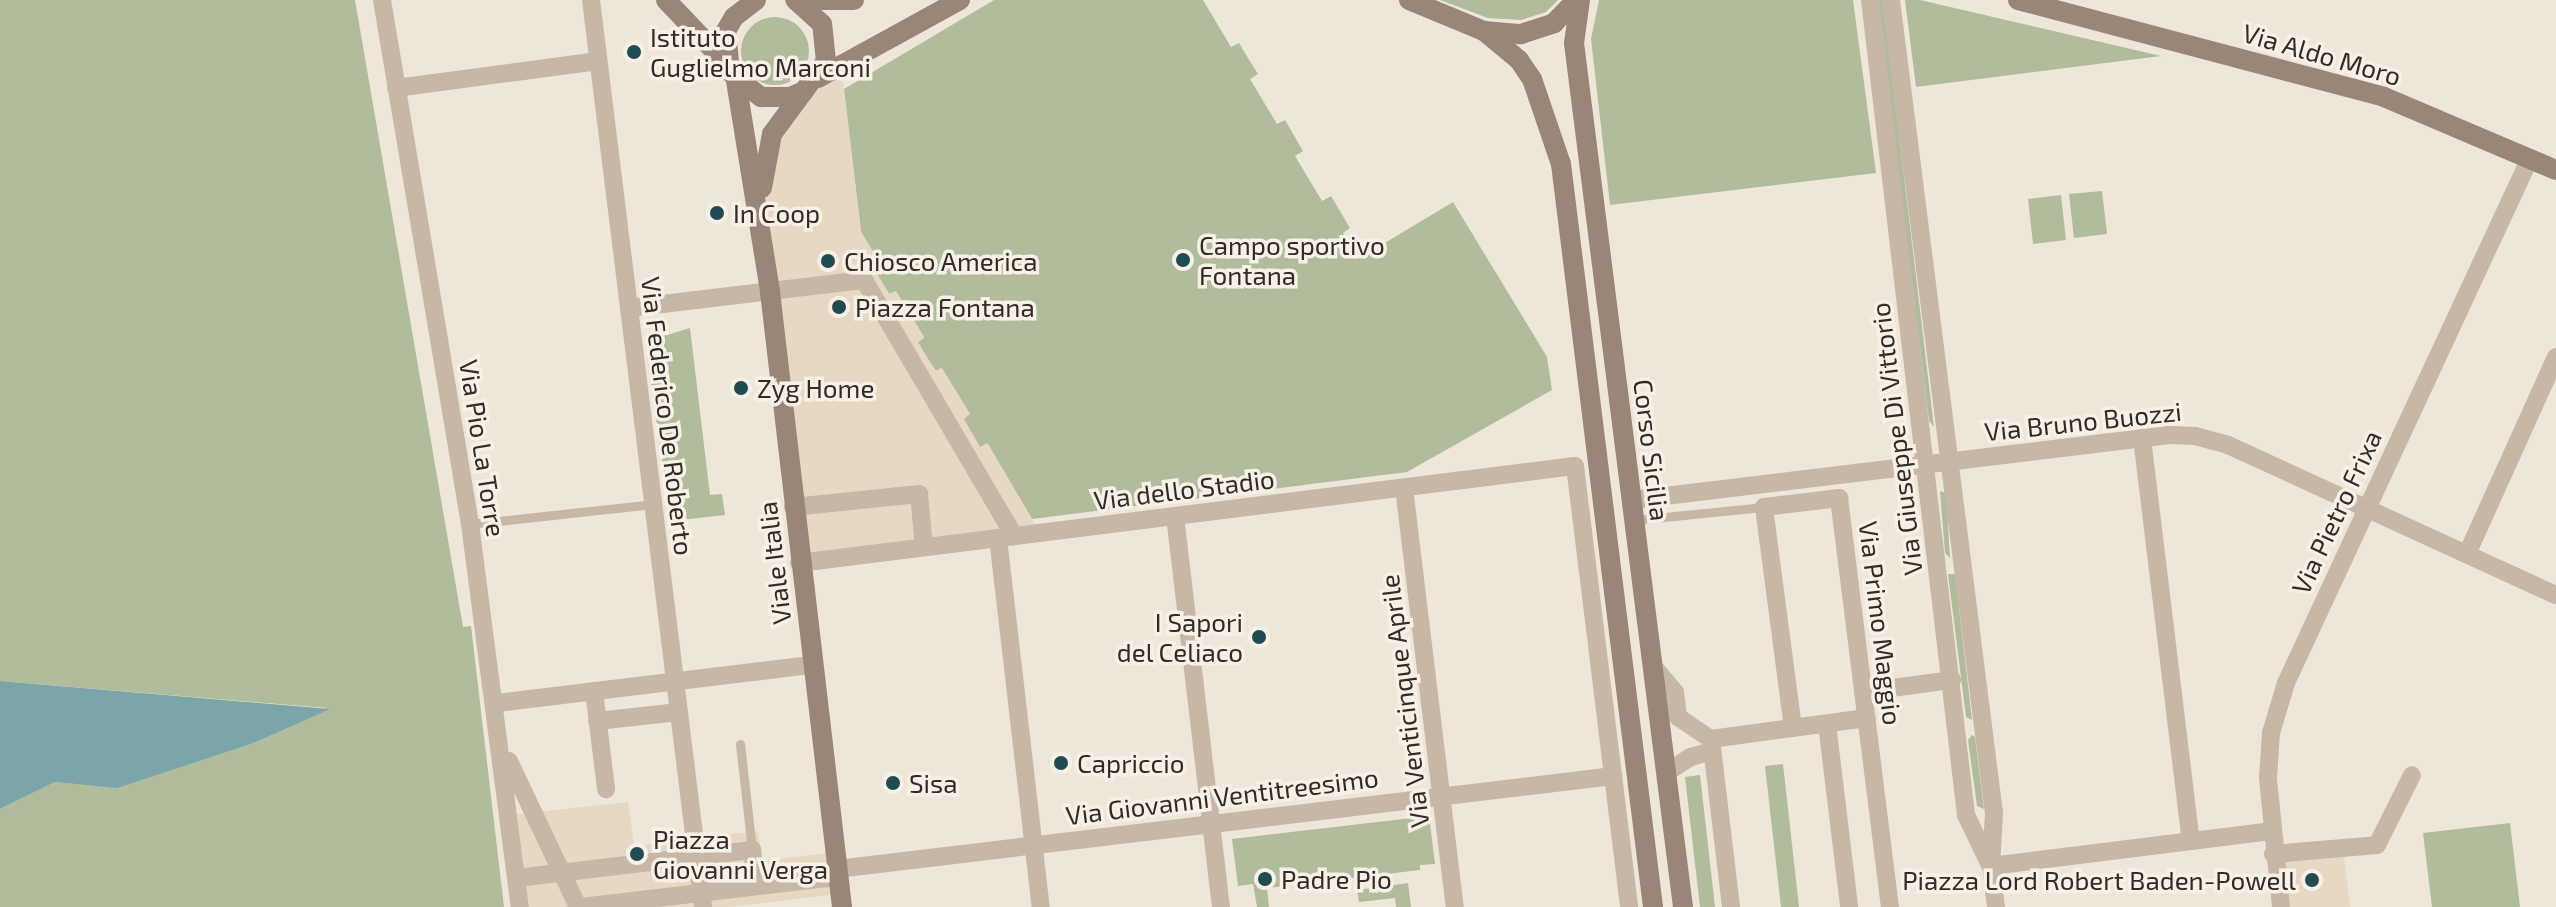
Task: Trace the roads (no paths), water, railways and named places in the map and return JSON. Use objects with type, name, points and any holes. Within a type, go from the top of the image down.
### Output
[{"type":"main road","points":[[666,0],[731,72],[761,97],[790,97],[960,0]]},
{"type":"main road","points":[[756,0],[734,17],[726,31],[731,72],[760,212]]},
{"type":"main road","points":[[760,212],[772,134],[811,84],[827,42],[816,17],[795,0]]},
{"type":"main road","points":[[821,0],[854,0]]},
{"type":"main road","points":[[1409,0],[1484,31],[1538,31],[1554,23],[1578,0]]},
{"type":"main road","name":"Corso Sicilia","points":[[1578,0],[1574,43],[1683,907]]},
{"type":"main road","name":"Via Aldo Moro","points":[[2018,0],[2384,97],[2556,170]]},
{"type":"main road","name":"Corso Sicilia","points":[[1484,31],[1519,60],[1532,79],[1561,164],[1653,907]]},
{"type":"main road","name":"Viale Italia","points":[[760,212],[842,907]]},
{"type":"street","name":"Via Pio La Torre","points":[[382,0],[470,524],[497,703],[520,907]]},
{"type":"street","name":"Via Federico De Roberto","points":[[591,0],[702,900]]},
{"type":"street","name":"Via Giuseppe Di Vittorio","points":[[1870,0],[1966,815],[1991,866]]},
{"type":"street","name":"Via Giuseppe Di Vittorio","points":[[1891,0],[1994,813],[1991,866],[1996,907]]},
{"type":"street","points":[[396,88],[598,61]]},
{"type":"street","name":"Via Pietro Frixa","points":[[2281,907],[2271,831],[2271,733],[2282,696],[2530,158]]},
{"type":"street","points":[[629,308],[864,280],[1006,537],[1041,907]]},
{"type":"street","points":[[2467,554],[2556,357]]},
{"type":"street","name":"Via Bruno Buozzi","points":[[1633,510],[1951,461],[2142,438],[2195,436],[2228,445],[2556,595]]},
{"type":"street","points":[[2142,438],[2191,841]]},
{"type":"street","name":"Via dello Stadio","points":[[799,563],[1575,466],[1586,555]]},
{"type":"street","name":"Via Venticinque Aprile","points":[[1404,488],[1455,907]]},
{"type":"street","points":[[793,507],[919,494],[924,547]]},
{"type":"street","name":"Via Primo Maggio","points":[[1764,507],[1839,498],[1890,907]]},
{"type":"street","points":[[1764,507],[1793,728]]},
{"type":"street","points":[[1175,516],[1221,907]]},
{"type":"street","points":[[1586,555],[1615,589]]},
{"type":"street","points":[[1586,555],[1629,907]]},
{"type":"street","points":[[497,703],[812,665]]},
{"type":"street","points":[[1653,666],[1675,692],[1678,717],[1712,745],[1731,907]]},
{"type":"street","points":[[1863,692],[1952,680]]},
{"type":"street","points":[[1605,714],[1626,681]]},
{"type":"street","points":[[594,691],[606,789]]},
{"type":"street","points":[[597,721],[679,712]]},
{"type":"street","points":[[1666,773],[1712,745],[1793,728],[1867,718]]},
{"type":"street","points":[[1827,724],[1849,907]]},
{"type":"street","points":[[502,748],[580,907]]},
{"type":"street","points":[[2273,854],[2377,845],[2412,775]]},
{"type":"street","name":"Via Giovanni Ventitreesimo","points":[[580,907],[702,900],[756,886],[1033,844],[1613,776]]},
{"type":"street","points":[[1617,814],[1645,844]]},
{"type":"street","points":[[1991,866],[2271,831]]},
{"type":"street","points":[[517,878],[696,848],[752,850],[756,886]]},
{"type":"lane","points":[[470,524],[653,504]]},
{"type":"lane","points":[[1633,510],[1764,507]]},
{"type":"lane","points":[[740,744],[752,850]]},
{"type":"water","points":[[0,681],[330,709],[251,744],[117,788],[55,782],[0,809]]},
{"type":"place","name":"Istituto Guglielmo Marconi","points":[[634,52]]},
{"type":"place","name":"In Coop","points":[[717,213]]},
{"type":"place","name":"Campo sportivo Fontana","points":[[1183,260]]},
{"type":"place","name":"Chiosco America","points":[[828,261]]},
{"type":"place","name":"Piazza Fontana","points":[[839,307]]},
{"type":"place","name":"Zyg Home","points":[[741,388]]},
{"type":"place","name":"I Sapori del Celiaco","points":[[1259,637]]},
{"type":"place","name":"Capriccio","points":[[1061,763]]},
{"type":"place","name":"Sisa","points":[[893,783]]},
{"type":"place","name":"Piazza Giovanni Verga","points":[[637,854]]},
{"type":"place","name":"Padre Pio","points":[[1265,879]]},
{"type":"place","name":"Piazza Lord Robert Baden-Powell","points":[[2312,880]]}]
